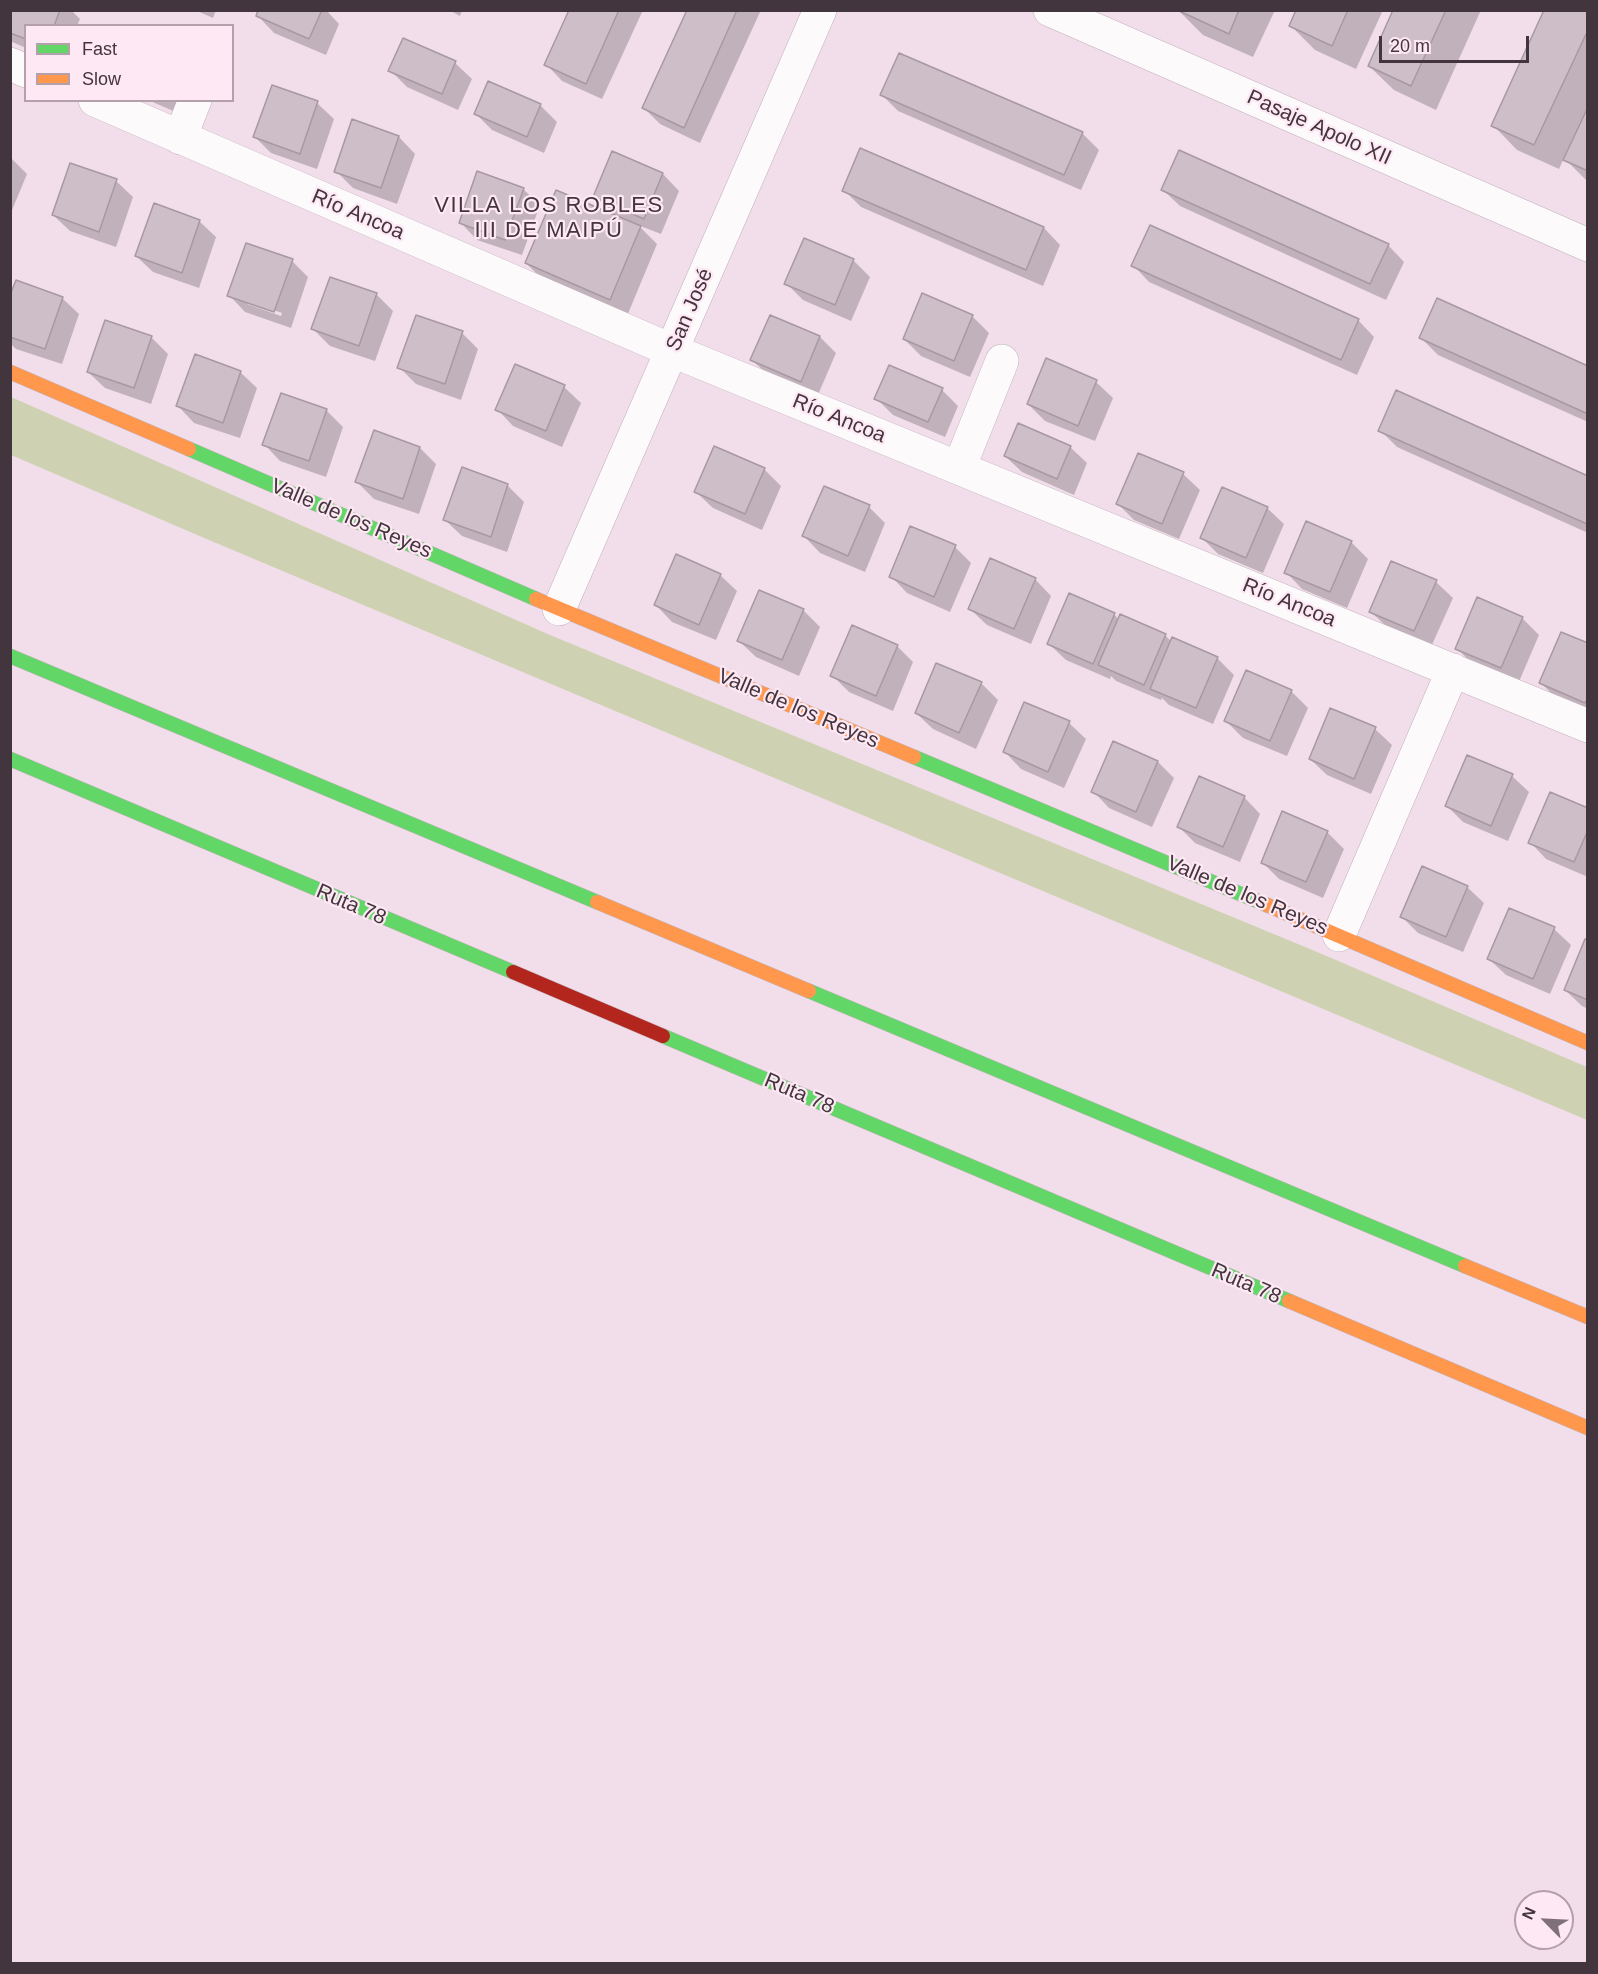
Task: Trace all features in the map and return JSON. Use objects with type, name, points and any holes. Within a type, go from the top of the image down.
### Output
[{"type":"main road","name":"Valle de los Reyes","points":[[10,372],[559,609],[1339,935],[1587,1043]]},
{"type":"main road","points":[[10,656],[1587,1317]]},
{"type":"main road","name":"Ruta 78","points":[[10,759],[1587,1428]]},
{"type":"street","name":"San José","points":[[559,609],[820,10]]},
{"type":"street","name":"Pasaje Apolo XII","points":[[1050,10],[1587,245]]},
{"type":"street","points":[[10,64],[24,70]]},
{"type":"street","name":"Río Ancoa","points":[[99,102],[673,351],[1587,726]]},
{"type":"street","points":[[180,138],[194,102]]},
{"type":"street","points":[[959,468],[1002,361]]},
{"type":"street","points":[[1339,935],[1453,670]]},
{"type":"green space","points":[[11,397],[550,635],[1310,949],[1587,1067],[1587,1120],[11,455]]},
{"type":"building","points":[[10,10],[60,10],[55,24],[24,24],[24,38],[10,33]]},
{"type":"building","points":[[258,10],[322,10],[309,39],[256,16]]},
{"type":"building","points":[[569,10],[619,10],[586,84],[544,65]]},
{"type":"building","points":[[687,10],[737,10],[684,128],[642,108]]},
{"type":"building","points":[[1177,10],[1239,10],[1229,34]]},
{"type":"building","points":[[1296,10],[1348,10],[1332,46],[1289,26]]},
{"type":"building","points":[[1393,10],[1446,10],[1411,86],[1368,66]]},
{"type":"building","points":[[1544,10],[1588,10],[1588,30],[1534,145],[1491,126]]},
{"type":"building","points":[[403,38],[456,61],[442,94],[388,71]]},
{"type":"building","points":[[899,53],[1083,132],[1064,175],[880,95]]},
{"type":"building","points":[[488,81],[541,104],[527,137],[474,114]]},
{"type":"building","points":[[272,85],[318,101],[300,154],[253,137]]},
{"type":"building","points":[[1588,107],[1588,171],[1563,160]]},
{"type":"building","points":[[352,119],[399,136],[381,188],[334,172]]},
{"type":"building","points":[[860,148],[1044,227],[1026,270],[842,191]]},
{"type":"building","points":[[1179,150],[1389,244],[1370,284],[1161,190]]},
{"type":"building","points":[[612,151],[663,173],[644,219],[593,197]]},
{"type":"building","points":[[70,163],[117,179],[99,232],[52,215]]},
{"type":"building","points":[[477,171],[524,188],[505,240],[459,223]]},
{"type":"building","points":[[556,190],[641,226],[610,300],[525,263]]},
{"type":"building","points":[[154,203],[200,220],[182,273],[135,256]]},
{"type":"building","points":[[1150,225],[1359,319],[1341,360],[1131,266]]},
{"type":"building","points":[[804,238],[854,259],[835,305],[784,284]]},
{"type":"building","points":[[246,243],[293,259],[274,312],[227,296]]},
{"type":"building","points":[[330,277],[377,293],[359,346],[311,329]]},
{"type":"building","points":[[16,280],[63,297],[45,349],[10,337],[10,295]]},
{"type":"building","points":[[922,293],[973,315],[954,361],[903,339]]},
{"type":"building","points":[[1437,298],[1588,366],[1588,414],[1419,338]]},
{"type":"building","points":[[416,315],[463,331],[445,384],[397,368]]},
{"type":"building","points":[[770,315],[820,336],[801,382],[750,360]]},
{"type":"building","points":[[105,320],[152,336],[134,388],[87,372]]},
{"type":"building","points":[[195,354],[241,371],[223,423],[176,406]]},
{"type":"building","points":[[1046,358],[1097,380],[1078,426],[1027,404]]},
{"type":"building","points":[[515,364],[565,385],[546,431],[495,410]]},
{"type":"building","points":[[889,365],[943,388],[928,422],[874,399]]},
{"type":"building","points":[[1396,390],[1588,476],[1587,524],[1378,431]]},
{"type":"building","points":[[281,393],[327,409],[309,461],[262,445]]},
{"type":"building","points":[[1018,423],[1071,446],[1057,479],[1004,456]]},
{"type":"building","points":[[374,430],[420,447],[403,499],[355,482]]},
{"type":"building","points":[[714,446],[765,468],[745,514],[694,492]]},
{"type":"building","points":[[1138,453],[1184,472],[1162,524],[1116,504]]},
{"type":"building","points":[[462,467],[508,484],[491,537],[443,520]]},
{"type":"building","points":[[824,486],[870,505],[848,556],[802,536]]},
{"type":"building","points":[[1222,487],[1268,507],[1246,558],[1200,538]]},
{"type":"building","points":[[1306,521],[1352,541],[1330,592],[1284,573]]},
{"type":"building","points":[[910,526],[956,545],[934,597],[889,577]]},
{"type":"building","points":[[676,554],[721,574],[699,625],[654,605]]},
{"type":"building","points":[[990,558],[1036,578],[1014,629],[968,609]]},
{"type":"building","points":[[1391,561],[1437,580],[1414,631],[1369,612]]},
{"type":"building","points":[[759,590],[804,609],[782,660],[737,641]]},
{"type":"building","points":[[1069,593],[1115,613],[1093,664],[1047,644]]},
{"type":"building","points":[[1477,597],[1523,617],[1501,668],[1455,649]]},
{"type":"building","points":[[1120,614],[1166,634],[1144,685],[1098,665]]},
{"type":"building","points":[[852,625],[898,645],[876,696],[830,676]]},
{"type":"building","points":[[1561,632],[1588,643],[1588,697],[1585,703],[1539,683]]},
{"type":"building","points":[[1172,637],[1218,657],[1196,708],[1150,689]]},
{"type":"building","points":[[936,663],[982,682],[959,733],[915,713]]},
{"type":"building","points":[[1246,670],[1292,690],[1270,741],[1224,721]]},
{"type":"building","points":[[1024,702],[1070,721],[1048,772],[1003,752]]},
{"type":"building","points":[[1330,708],[1376,727],[1354,779],[1309,759]]},
{"type":"building","points":[[1113,741],[1158,761],[1136,812],[1091,792]]},
{"type":"building","points":[[1467,755],[1513,774],[1491,826],[1445,806]]},
{"type":"building","points":[[1199,776],[1245,796],[1223,847],[1177,827]]},
{"type":"building","points":[[1550,792],[1588,808],[1588,830],[1574,862],[1528,843]]},
{"type":"building","points":[[1282,811],[1328,831],[1306,882],[1261,863]]},
{"type":"building","points":[[1422,866],[1468,886],[1446,937],[1400,917]]},
{"type":"building","points":[[1509,908],[1555,927],[1533,979],[1487,959]]},
{"type":"building","points":[[1585,939],[1588,939],[1588,1000],[1564,990]]},
{"type":"traffic: fast","points":[[189,449],[536,599]]},
{"type":"traffic: fast","points":[[10,656],[597,902]]},
{"type":"traffic: fast","points":[[914,757],[1267,905]]},
{"type":"traffic: fast","points":[[10,759],[513,972]]},
{"type":"traffic: fast","points":[[809,991],[1465,1266]]},
{"type":"traffic: fast","points":[[663,1036],[1289,1301]]},
{"type":"traffic: slow","points":[[10,372],[189,449]]},
{"type":"traffic: slow","points":[[536,599],[914,757]]},
{"type":"traffic: slow","points":[[597,902],[809,991]]},
{"type":"traffic: slow","points":[[1267,905],[1588,1043]]},
{"type":"traffic: slow","points":[[1465,1266],[1588,1317]]},
{"type":"traffic: slow","points":[[1289,1301],[1588,1428]]},
{"type":"traffic: jam","points":[[513,972],[663,1036]]},
{"type":"district","name":"VILLA LOS ROBLES III DE MAIPÚ","points":[[549,218]]}]
